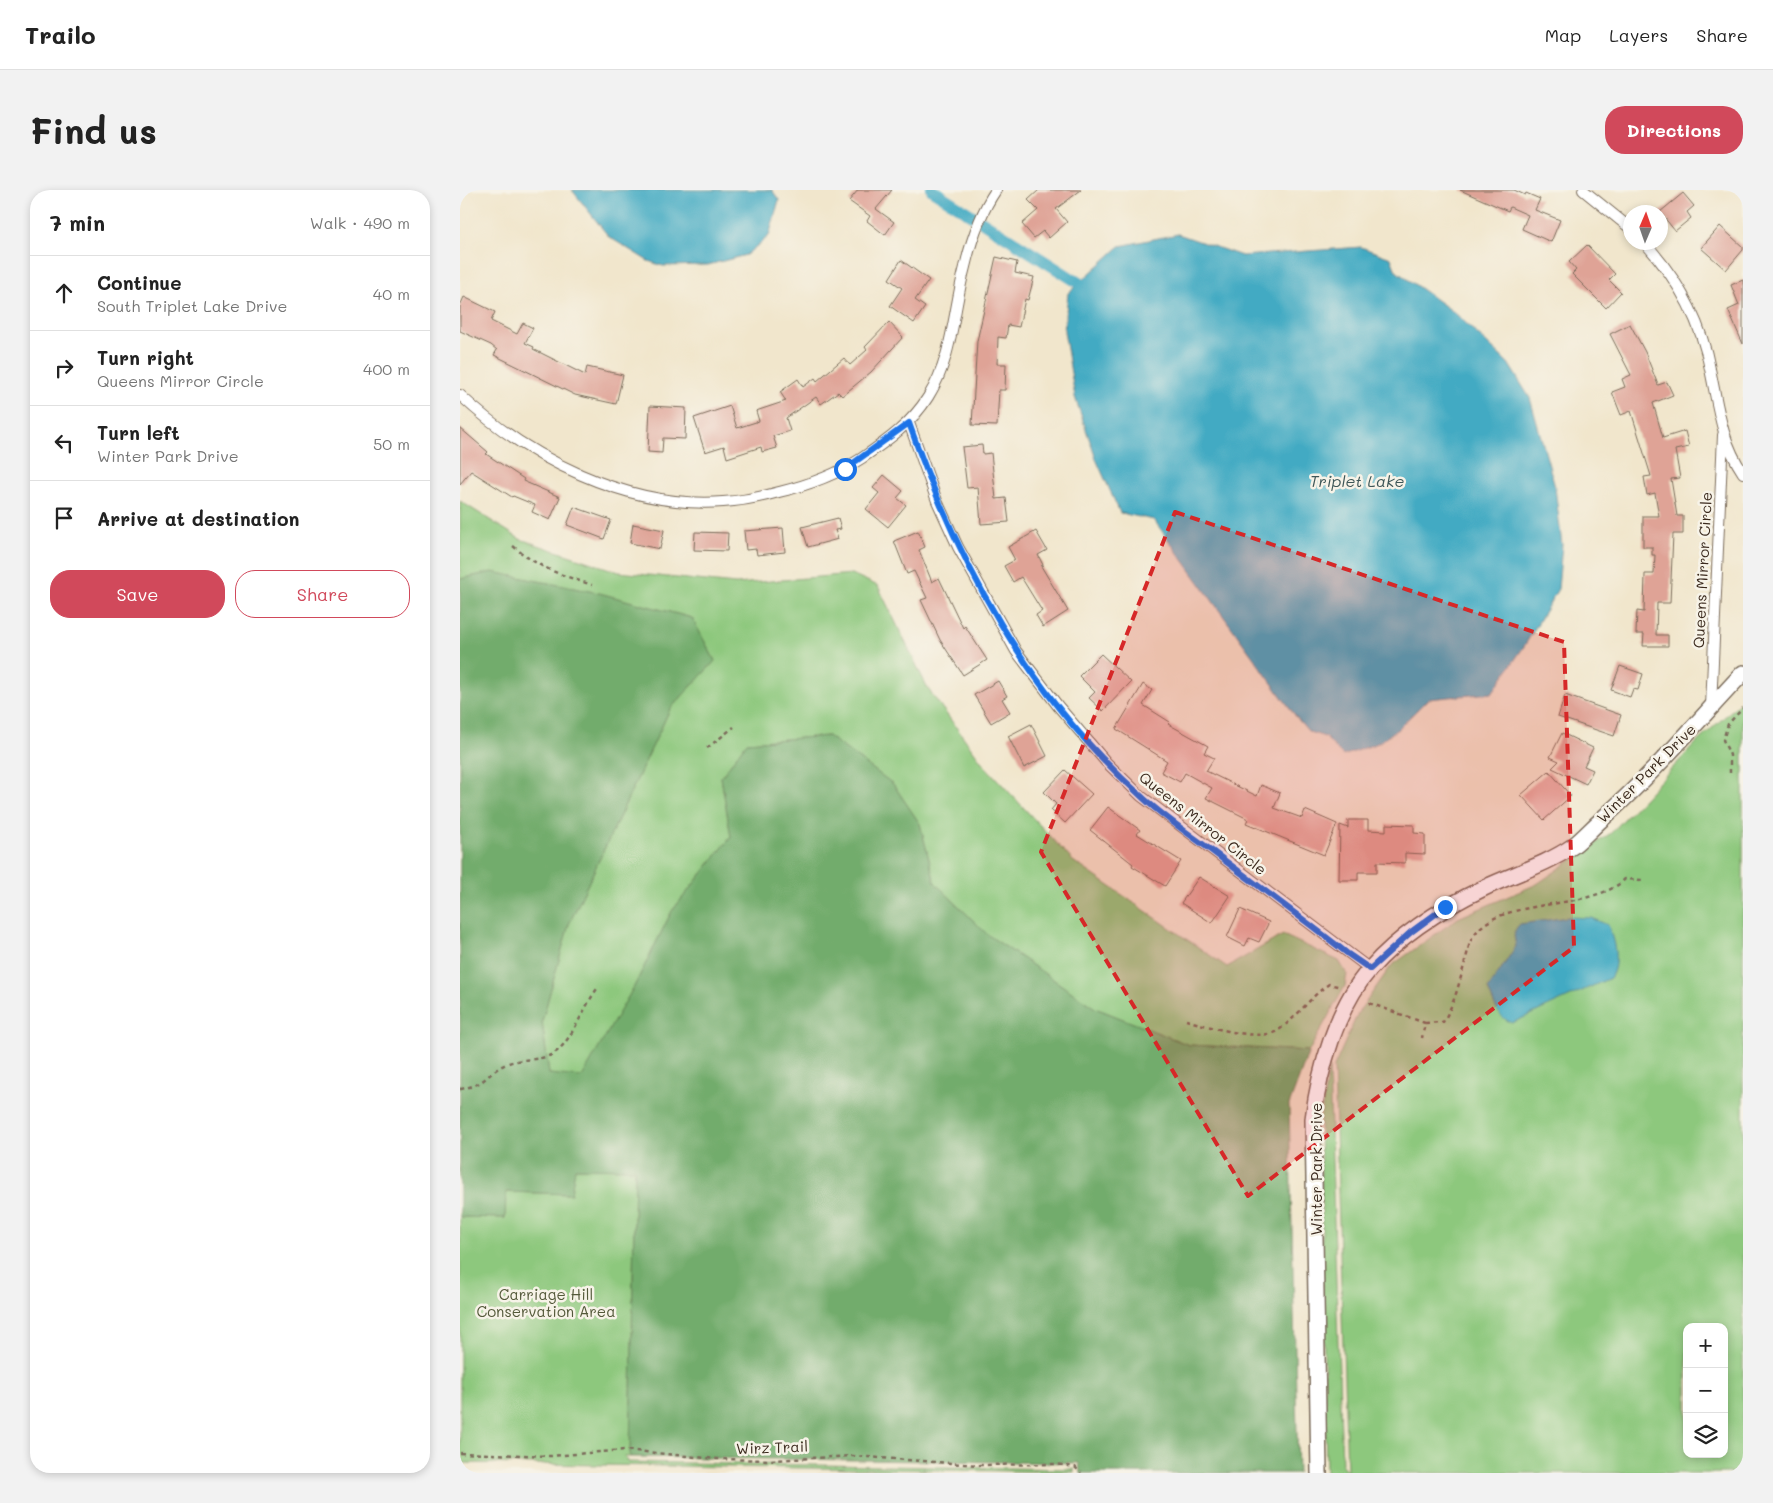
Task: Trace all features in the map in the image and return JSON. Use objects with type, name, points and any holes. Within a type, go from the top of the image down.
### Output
[{"type":"street","points":[[460,395],[508,436],[574,472],[647,495],[678,501],[723,502],[810,485],[845,469],[909,423],[928,397],[942,370],[952,336],[964,267],[983,214],[996,190]]},
{"type":"street","points":[[1583,190],[1623,222]]},
{"type":"street","name":"Queens Mirror Circle","points":[[1650,250],[1678,284],[1698,323],[1710,368],[1723,435],[1710,707]]},
{"type":"street","name":"Queens Mirror Circle","points":[[909,423],[937,501],[958,548],[1016,650],[1058,706],[1106,762],[1141,796],[1370,969]]},
{"type":"street","name":"Queens Mirror Circle","points":[[1723,435],[1743,473]]},
{"type":"street","name":"Winter Park Drive","points":[[1320,1473],[1313,1119],[1317,1088],[1325,1058],[1353,994],[1370,969],[1411,932],[1445,907],[1541,864],[1573,846],[1626,799],[1743,673]]},
{"type":"path","points":[[513,546],[532,562],[556,574],[592,585]]},
{"type":"path","points":[[1730,773],[1730,755],[1723,740],[1728,724],[1743,708]]},
{"type":"path","points":[[707,748],[734,727]]},
{"type":"path","points":[[1369,1003],[1425,1023],[1443,1022],[1451,1010],[1472,937],[1486,923],[1531,908],[1603,894],[1616,888],[1625,879],[1643,880]]},
{"type":"path","points":[[1186,1020],[1220,1030],[1262,1035],[1276,1032],[1328,984],[1341,987]]},
{"type":"path","points":[[460,1089],[476,1086],[506,1064],[552,1054],[567,1040],[585,1005],[596,989]]},
{"type":"path","points":[[1422,1038],[1425,1023]]},
{"type":"path","name":"Wirz Trail","points":[[460,1453],[551,1456],[625,1450],[717,1459],[772,1460],[853,1456],[969,1465],[1056,1464],[1075,1467],[1081,1473]]},
{"type":"highlighted area","points":[[1175,512],[1564,642],[1574,947],[1248,1196],[1041,852]]},
{"type":"green space","points":[[460,501],[520,539],[619,572],[736,584],[852,574],[878,586],[928,689],[984,765],[1073,861],[1227,967],[1283,935],[1339,961],[1347,974],[1345,986],[1309,1051],[1189,1045],[1095,1008],[988,935],[935,883],[920,824],[893,784],[828,736],[747,742],[721,777],[731,837],[672,911],[635,985],[582,1078],[549,1074],[542,1021],[569,924],[670,709],[715,661],[692,618],[599,593],[492,572],[460,579]]},
{"type":"green space","points":[[492,572],[599,593],[692,618],[715,661],[670,709],[569,924],[542,1021],[549,1074],[582,1077],[635,985],[672,911],[731,837],[721,777],[747,742],[828,736],[893,784],[920,824],[935,883],[988,935],[1095,1008],[1189,1045],[1309,1051],[1289,1105],[1298,1473],[1080,1473],[1079,1463],[630,1457],[635,1169],[575,1168],[571,1194],[506,1192],[505,1218],[460,1217],[460,579]]},
{"type":"green space","points":[[1743,700],[1743,1473],[1326,1473],[1320,1119],[1329,1067],[1342,1465],[1347,1471],[1334,1067],[1358,1013],[1391,966],[1458,918],[1537,884],[1611,833],[1698,741]]},
{"type":"green space","name":"Carriage Hill Conservation Area","points":[[575,1168],[635,1169],[630,1457],[625,1457],[627,1462],[1074,1469],[1074,1472],[460,1463],[460,1217],[505,1218],[505,1192],[570,1194]]},
{"type":"water","points":[[572,190],[772,190],[779,200],[769,236],[746,255],[708,265],[663,266],[648,261],[609,237]]},
{"type":"water","name":"Triplet Lake","points":[[1178,234],[1242,256],[1361,247],[1391,258],[1396,271],[1455,313],[1508,363],[1530,398],[1555,487],[1562,545],[1558,589],[1525,645],[1492,693],[1428,699],[1398,729],[1378,743],[1343,756],[1325,737],[1309,732],[1297,718],[1154,520],[1120,513],[1096,459],[1075,397],[1064,331],[1068,293],[1120,246]]},
{"type":"water","points":[[1568,917],[1591,918],[1608,925],[1614,945],[1615,959],[1615,966],[1610,978],[1512,1023],[1499,1013],[1488,989],[1516,946],[1514,937],[1516,929],[1520,924]]},
{"type":"building","points":[[858,190],[892,190],[876,209],[894,222],[885,235],[867,221],[870,216],[849,201]]},
{"type":"building","points":[[1039,190],[1081,190],[1056,209],[1067,222],[1049,238],[1043,231],[1034,238],[1022,224],[1038,210],[1028,200]]},
{"type":"building","points":[[1460,190],[1514,190],[1540,199],[1535,210],[1560,220],[1551,242],[1522,229],[1528,215],[1510,207],[1508,211]]},
{"type":"building","points":[[1683,193],[1694,206],[1687,212],[1691,218],[1675,231],[1668,222],[1668,205]]},
{"type":"building","points":[[1720,226],[1743,247],[1743,250],[1726,270],[1701,248]]},
{"type":"building","points":[[1587,245],[1615,274],[1609,280],[1621,292],[1606,308],[1572,274],[1576,270],[1569,262]]},
{"type":"building","points":[[996,257],[1017,262],[1015,273],[1034,277],[1028,300],[1025,299],[1019,327],[1008,325],[1006,338],[998,337],[997,364],[1006,364],[1005,390],[999,390],[997,426],[972,425],[977,341]]},
{"type":"building","points":[[901,260],[929,280],[915,300],[925,307],[914,323],[890,306],[902,288],[889,279]]},
{"type":"building","points":[[1743,280],[1743,344],[1728,310],[1739,305],[1731,285]]},
{"type":"building","points":[[464,297],[495,312],[491,321],[517,334],[523,323],[533,328],[525,343],[534,347],[533,349],[585,375],[587,367],[623,375],[616,404],[575,395],[494,355],[497,350],[491,345],[460,331],[460,306]]},
{"type":"building","points":[[889,322],[903,337],[871,372],[842,396],[838,392],[821,404],[816,397],[786,418],[790,431],[773,436],[777,448],[762,452],[761,447],[727,458],[724,446],[705,452],[694,418],[730,406],[737,428],[759,421],[756,411],[786,401],[780,392],[798,379],[803,387],[815,378],[817,381],[844,358],[850,365],[867,350],[865,347]]},
{"type":"building","points":[[1630,324],[1645,352],[1658,385],[1667,382],[1673,395],[1653,403],[1663,438],[1685,431],[1689,447],[1675,450],[1680,478],[1671,479],[1677,516],[1683,516],[1683,534],[1673,534],[1670,603],[1657,603],[1656,635],[1668,635],[1668,646],[1643,646],[1644,634],[1636,634],[1637,611],[1644,612],[1645,574],[1654,574],[1655,555],[1652,555],[1652,547],[1643,547],[1643,516],[1659,516],[1655,493],[1647,495],[1644,477],[1651,476],[1631,411],[1621,415],[1612,392],[1625,387],[1622,379],[1631,375],[1610,334]]},
{"type":"building","points":[[650,406],[686,408],[685,439],[663,438],[662,453],[648,452]]},
{"type":"building","points":[[460,428],[488,452],[486,454],[524,479],[523,481],[560,497],[550,520],[532,512],[535,505],[512,497],[471,471],[460,484]]},
{"type":"building","points":[[982,445],[983,454],[991,453],[996,499],[1006,498],[1009,522],[981,524],[978,487],[967,488],[962,447]]},
{"type":"building","points":[[884,475],[903,491],[897,498],[906,505],[888,527],[866,509],[879,493],[873,488]]},
{"type":"building","points":[[574,507],[611,520],[604,539],[567,525]]},
{"type":"building","points":[[838,518],[841,529],[835,530],[838,539],[808,547],[802,527]]},
{"type":"building","points":[[633,524],[664,530],[660,549],[630,543]]},
{"type":"building","points":[[783,528],[785,552],[757,555],[756,549],[746,550],[744,531]]},
{"type":"building","points":[[918,531],[925,547],[919,550],[932,582],[939,578],[963,628],[965,626],[987,660],[963,675],[940,640],[921,600],[927,598],[914,571],[907,574],[894,541]]},
{"type":"building","points":[[1036,531],[1047,550],[1038,555],[1043,565],[1041,566],[1068,611],[1043,627],[1036,615],[1042,611],[1021,577],[1013,582],[1004,566],[1015,560],[1008,547]]},
{"type":"building","points":[[695,532],[728,533],[727,551],[694,550]]},
{"type":"building","points":[[1101,654],[1131,682],[1103,711],[1089,698],[1095,692],[1079,676]]},
{"type":"building","points":[[1620,666],[1643,674],[1638,690],[1633,689],[1630,697],[1611,690]]},
{"type":"building","points":[[998,681],[1007,696],[1002,699],[1010,712],[991,723],[974,695]]},
{"type":"building","points":[[1143,684],[1152,690],[1143,705],[1170,722],[1168,724],[1208,746],[1204,753],[1214,758],[1206,771],[1257,796],[1261,785],[1280,793],[1274,808],[1302,818],[1305,810],[1337,824],[1324,855],[1246,823],[1248,819],[1206,798],[1212,788],[1185,773],[1180,782],[1161,772],[1167,761],[1116,729]]},
{"type":"building","points":[[1565,695],[1621,715],[1614,736],[1558,717]]},
{"type":"building","points":[[1031,724],[1047,756],[1024,768],[1008,736]]},
{"type":"building","points":[[1562,733],[1593,748],[1584,766],[1593,770],[1586,784],[1552,768],[1559,761],[1550,757]]},
{"type":"building","points":[[1065,770],[1092,794],[1065,823],[1051,810],[1056,804],[1044,792]]},
{"type":"building","points":[[1549,771],[1571,796],[1544,820],[1521,795]]},
{"type":"building","points":[[1108,807],[1140,830],[1137,834],[1181,861],[1165,886],[1132,866],[1133,864],[1090,830]]},
{"type":"building","points":[[1348,820],[1368,820],[1368,830],[1386,831],[1386,824],[1414,825],[1414,833],[1425,834],[1425,854],[1405,853],[1405,863],[1377,862],[1377,872],[1358,872],[1358,880],[1339,880],[1340,825],[1348,828]]},
{"type":"building","points":[[1199,877],[1230,896],[1212,923],[1181,903]]},
{"type":"building","points":[[1240,909],[1269,922],[1259,942],[1249,938],[1245,946],[1227,937]]},
{"type":"waterway","points":[[932,190],[1079,283]]},
{"type":"route","points":[[845,469],[909,423],[937,501],[958,548],[1016,650],[1058,706],[1106,762],[1141,796],[1348,954],[1370,969],[1411,932],[1445,907]]}]
